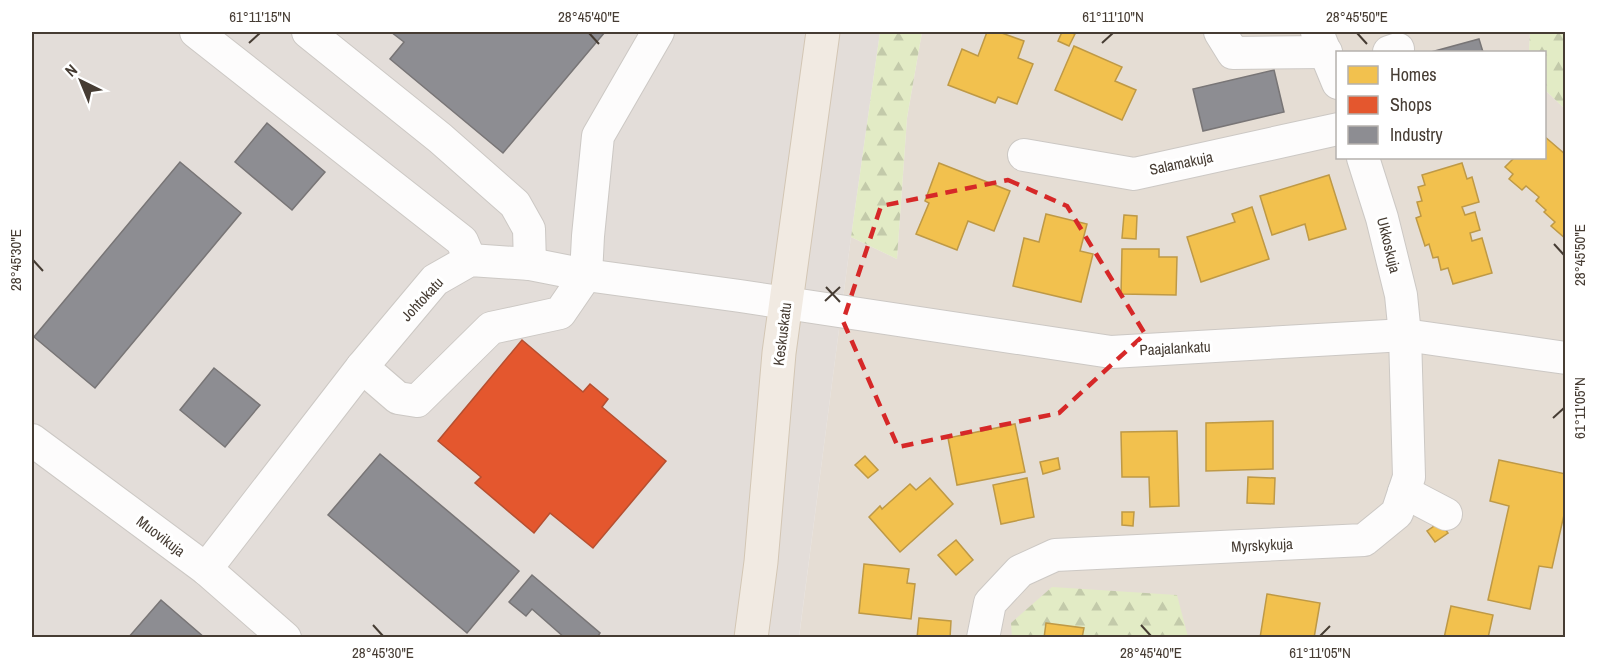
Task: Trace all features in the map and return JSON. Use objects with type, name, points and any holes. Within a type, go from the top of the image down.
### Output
[{"type":"main road","name":"Keskuskatu","points":[[752,638],[779,353],[823,32]]},
{"type":"street","points":[[196,32],[462,241],[470,260],[530,264],[586,275],[786,304]]},
{"type":"street","points":[[308,32],[440,138],[515,204],[529,229],[530,264]]},
{"type":"street","points":[[362,367],[398,398],[417,401],[491,328],[560,313],[586,275],[598,136],[658,32]]},
{"type":"street","points":[[1220,32],[1233,53],[1331,63]]},
{"type":"street","name":"Salamakuja","points":[[1024,155],[1134,174],[1336,129]]},
{"type":"street","name":"Ukkoskuja","points":[[1363,159],[1382,218],[1401,295],[1405,335]]},
{"type":"street","name":"Johtokatu","points":[[206,569],[362,367],[435,280],[470,260]]},
{"type":"street","name":"Paajalankatu","points":[[786,304],[1111,352],[1405,335],[1566,358]]},
{"type":"street","name":"Myrskykuja","points":[[983,638],[990,603],[1020,571],[1055,555],[1364,540],[1397,513],[1409,477],[1405,335]]},
{"type":"street","name":"Muovikuja","points":[[32,440],[206,569],[285,638]]},
{"type":"street","points":[[1404,492],[1446,514]]},
{"type":"highlighted area","points":[[1008,180],[1067,206],[1145,334],[1059,413],[898,447],[843,321],[881,206]]},
{"type":"shaded area","points":[[32,32],[880,32],[799,637],[32,637]]},
{"type":"shaded area","points":[[922,32],[1530,32],[1529,51],[1336,51],[1336,159],[1546,159],[1546,91],[1565,109],[1565,637],[799,638],[851,237],[897,259],[907,118]]},
{"type":"green space","points":[[880,32],[922,32],[907,118],[897,259],[851,237]]},
{"type":"green space","points":[[1530,32],[1565,32],[1565,109],[1546,91],[1546,51],[1529,51]]},
{"type":"green space","points":[[1052,587],[1177,595],[1188,637],[1012,637],[1011,623]]},
{"type":"building: Homes","points":[[987,32],[999,32],[1024,41],[1018,58],[1033,64],[1017,104],[998,97],[995,103],[948,85],[962,49],[978,56]]},
{"type":"building: Homes","points":[[1062,32],[1075,34],[1069,46],[1058,41]]},
{"type":"building: Homes","points":[[1074,46],[1122,67],[1115,81],[1136,90],[1122,120],[1055,90]]},
{"type":"building: Homes","points":[[1546,138],[1566,155],[1564,161],[1566,162],[1566,239],[1551,226],[1555,222],[1536,201],[1539,197],[1526,186],[1522,190],[1509,179],[1513,174],[1505,167],[1513,159],[1546,159]]},
{"type":"building: Homes","points":[[939,163],[1010,191],[994,231],[968,221],[957,250],[916,234],[929,203],[925,201]]},
{"type":"building: Homes","points":[[1462,163],[1467,179],[1472,177],[1479,202],[1462,207],[1465,215],[1475,212],[1480,230],[1470,233],[1472,241],[1482,238],[1492,273],[1453,284],[1448,268],[1441,270],[1438,257],[1433,258],[1429,244],[1425,246],[1416,218],[1421,216],[1417,202],[1422,201],[1418,187],[1425,185],[1422,175]]},
{"type":"building: Homes","points":[[1329,175],[1346,229],[1309,240],[1305,224],[1272,235],[1260,196]]},
{"type":"building: Homes","points":[[1252,207],[1269,259],[1201,282],[1187,237],[1235,222],[1232,214]]},
{"type":"building: Homes","points":[[1046,214],[1087,224],[1080,251],[1093,254],[1081,302],[1013,286],[1024,238],[1039,242]]},
{"type":"building: Homes","points":[[1124,215],[1137,216],[1136,239],[1122,238]]},
{"type":"building: Homes","points":[[1122,249],[1159,249],[1159,257],[1177,257],[1176,295],[1121,294]]},
{"type":"building: Homes","points":[[1273,421],[1273,469],[1206,471],[1206,423]]},
{"type":"building: Homes","points":[[1015,424],[1025,472],[957,485],[948,438]]},
{"type":"building: Homes","points":[[1177,431],[1179,506],[1150,507],[1149,477],[1122,477],[1121,432]]},
{"type":"building: Homes","points":[[865,456],[878,470],[868,478],[855,465]]},
{"type":"building: Homes","points":[[1058,458],[1060,469],[1043,474],[1040,462]]},
{"type":"building: Homes","points":[[1499,460],[1566,474],[1566,506],[1552,568],[1539,566],[1530,609],[1488,600],[1509,506],[1490,501]]},
{"type":"building: Homes","points":[[1248,477],[1275,478],[1274,504],[1247,503]]},
{"type":"building: Homes","points":[[930,478],[953,504],[900,552],[869,517],[880,506],[882,509],[910,484],[916,490]]},
{"type":"building: Homes","points":[[1027,478],[1034,517],[1001,524],[993,485]]},
{"type":"building: Homes","points":[[1122,512],[1134,512],[1133,526],[1122,525]]},
{"type":"building: Homes","points":[[1440,522],[1448,533],[1435,542],[1427,531]]},
{"type":"building: Homes","points":[[956,540],[973,560],[956,575],[938,555]]},
{"type":"building: Homes","points":[[864,564],[909,569],[907,583],[915,584],[911,619],[859,613]]},
{"type":"building: Homes","points":[[1267,594],[1320,603],[1314,638],[1260,638]]},
{"type":"building: Homes","points":[[1451,606],[1493,615],[1488,638],[1444,638]]},
{"type":"building: Homes","points":[[919,618],[951,621],[950,638],[917,638]]},
{"type":"building: Homes","points":[[1046,623],[1084,628],[1082,638],[1044,638]]},
{"type":"building: Shops","points":[[522,340],[583,392],[590,384],[608,399],[602,407],[666,461],[593,548],[550,513],[534,533],[475,483],[481,477],[438,441]]},
{"type":"building: Industry","points":[[391,32],[605,32],[503,153],[390,59],[404,42]]},
{"type":"building: Industry","points":[[1479,39],[1483,51],[1435,51]]},
{"type":"building: Industry","points":[[1274,70],[1284,112],[1203,131],[1193,89]]},
{"type":"building: Industry","points":[[267,123],[325,172],[292,210],[235,162]]},
{"type":"building: Industry","points":[[180,162],[241,213],[95,388],[34,337]]},
{"type":"building: Industry","points":[[214,368],[260,405],[225,447],[180,410]]},
{"type":"building: Industry","points":[[380,454],[519,571],[467,633],[328,515]]},
{"type":"building: Industry","points":[[532,575],[600,633],[597,638],[565,638],[532,609],[526,616],[509,602]]},
{"type":"building: Industry","points":[[161,600],[205,638],[128,638]]}]
